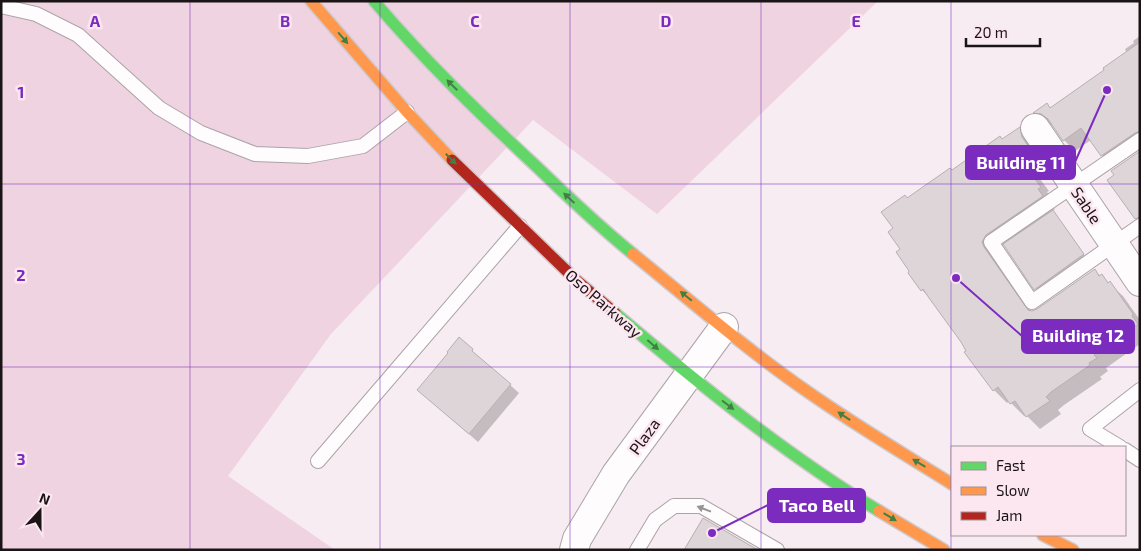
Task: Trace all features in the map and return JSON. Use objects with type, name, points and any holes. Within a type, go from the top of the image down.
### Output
[{"type":"main road","name":"Oso Parkway","points":[[311,1],[407,112],[452,160],[576,280],[688,376],[774,440],[848,492],[944,550]]},
{"type":"main road","points":[[374,1],[410,43],[502,135],[605,231],[808,392],[885,443],[951,483]]},
{"type":"main road","points":[[1045,536],[1073,550]]},
{"type":"street","name":"Sable","points":[[1035,128],[1140,282]]},
{"type":"street","name":"Plaza","points":[[574,550],[577,539],[616,474],[724,327]]},
{"type":"lane","points":[[1,6],[36,14],[78,35],[159,108],[201,133],[256,154],[308,156],[363,146],[407,112]]},
{"type":"lane","points":[[1140,140],[992,242],[1032,302],[1140,226]]},
{"type":"lane","points":[[318,461],[520,226]]},
{"type":"lane","points":[[1118,446],[1090,429],[1140,390]]},
{"type":"lane","points":[[1126,451],[1140,460]]},
{"type":"lane","points":[[637,550],[655,520],[674,506],[702,506],[777,550]]},
{"type":"shaded area","points":[[1,1],[880,1],[657,214],[533,120],[331,334],[228,476],[335,550],[1,550]]},
{"type":"building","points":[[1140,42],[1140,131],[1101,156],[1081,128],[1063,141],[1048,119],[1041,114],[1033,113],[1047,103],[1050,108]]},
{"type":"building","points":[[1020,127],[1022,137],[1037,159],[1029,166],[1037,178],[1035,179],[1041,187],[1038,189],[1043,196],[986,235],[982,242],[984,247],[1028,310],[1037,309],[1095,269],[1099,276],[1102,274],[1108,283],[1110,281],[1138,324],[1094,355],[1097,358],[1089,363],[1090,365],[1051,392],[1046,397],[1050,401],[1026,417],[1015,401],[1010,404],[998,387],[993,391],[964,352],[966,351],[961,342],[923,289],[921,291],[908,273],[909,271],[896,252],[900,249],[888,232],[893,228],[881,212],[905,195],[907,198],[950,168],[952,170],[1000,136],[1002,139]]},
{"type":"building","points":[[1140,151],[1140,217],[1135,219],[1107,180],[1114,175],[1111,171]]},
{"type":"building","points":[[1053,210],[1084,254],[1034,290],[1003,244]]},
{"type":"building","points":[[459,337],[473,349],[472,351],[511,384],[469,434],[417,390]]},
{"type":"building","points":[[703,518],[758,550],[684,550]]},
{"type":"traffic: fast","points":[[374,1],[474,107],[572,201],[633,254]]},
{"type":"traffic: fast","points":[[615,313],[678,366],[776,442],[879,511]]},
{"type":"traffic: slow","points":[[311,1],[407,112],[452,160]]},
{"type":"traffic: slow","points":[[633,254],[719,325],[785,376],[844,416],[951,483]]},
{"type":"traffic: slow","points":[[879,511],[944,550]]},
{"type":"traffic: slow","points":[[1045,536],[1073,550]]},
{"type":"traffic: jam","points":[[452,160],[576,280],[615,313]]},
{"type":"place","name":"Building 11","points":[[1107,90]]},
{"type":"place","name":"Building 12","points":[[956,278]]},
{"type":"place","name":"Taco Bell","points":[[712,533]]}]
